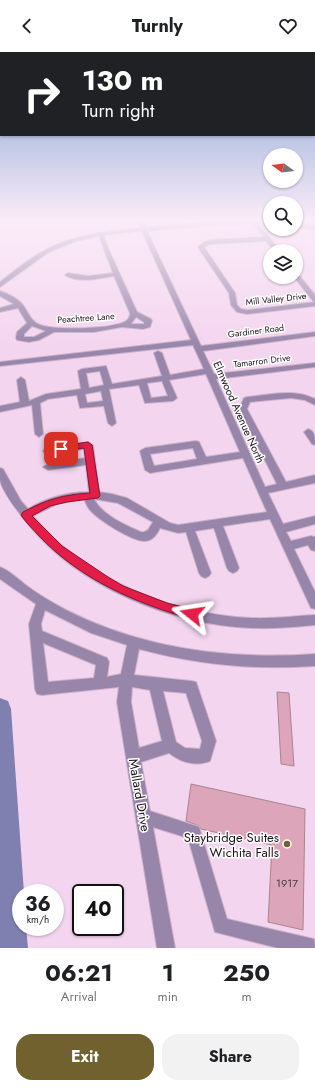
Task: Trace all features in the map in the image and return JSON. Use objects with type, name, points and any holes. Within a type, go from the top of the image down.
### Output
[{"type":"street","points":[[0,285],[28,263]]},
{"type":"street","name":"Peachtree Lane","points":[[52,330],[39,338],[28,341],[20,338],[20,334],[31,323],[36,326],[52,330],[74,330],[122,325],[143,327],[147,325],[148,321],[134,313],[112,263]]},
{"type":"street","name":"Elmwood Avenue North","points":[[159,263],[245,454],[315,604]]},
{"type":"street","name":"Mill Valley Drive","points":[[212,263],[232,293],[235,301],[234,305],[239,311],[247,312],[315,304]]},
{"type":"street","points":[[68,274],[88,278],[116,274]]},
{"type":"street","points":[[303,284],[315,300]]},
{"type":"street","points":[[0,293],[19,305],[31,323]]},
{"type":"street","points":[[0,310],[19,305]]},
{"type":"street","name":"Peachtree Lane","points":[[122,325],[133,318],[134,313]]},
{"type":"street","name":"Gardiner Road","points":[[0,364],[315,334]]},
{"type":"street","points":[[142,382],[148,401],[173,398],[158,353]]},
{"type":"street","name":"Tamarron Drive","points":[[0,409],[36,402],[46,397],[166,378],[315,365]]},
{"type":"street","points":[[108,403],[84,406],[82,371],[103,368],[112,422]]},
{"type":"street","points":[[21,380],[25,404]]},
{"type":"street","points":[[283,486],[243,409],[247,400],[288,396],[304,396],[315,402]]},
{"type":"street","points":[[36,402],[39,434]]},
{"type":"street","points":[[308,432],[315,442]]},
{"type":"street","points":[[203,462],[196,444],[145,451],[150,470],[203,462],[245,454]]},
{"type":"street","points":[[48,451],[88,445],[91,461],[91,496],[93,506],[102,514],[136,535],[145,537],[152,533],[158,522]]},
{"type":"street","points":[[48,467],[91,461]]},
{"type":"street","points":[[0,471],[26,515],[50,543],[66,556],[120,589],[167,607],[192,614],[250,623],[315,620]]},
{"type":"street","points":[[262,491],[315,479]]},
{"type":"street","points":[[26,515],[47,504],[67,498],[91,496],[121,500],[149,514],[158,522],[167,527],[178,529],[273,515]]},
{"type":"street","points":[[280,529],[315,520]]},
{"type":"street","points":[[217,523],[233,568]]},
{"type":"street","points":[[190,527],[205,573]]},
{"type":"street","points":[[288,546],[314,542]]},
{"type":"street","points":[[3,574],[42,602],[79,622],[134,642],[194,656],[226,660],[284,663],[315,660]]},
{"type":"street","points":[[42,602],[35,624],[42,689],[127,680],[191,687],[209,741],[205,756],[183,755],[170,746],[154,684]]},
{"type":"street","points":[[36,634],[103,662],[99,684]]},
{"type":"street","name":"Mallard Drive","points":[[134,642],[124,702],[166,948]]},
{"type":"street","points":[[134,757],[170,746]]},
{"type":"street","points":[[144,817],[194,832],[221,926],[314,948]]},
{"type":"building","points":[[277,692],[289,693],[294,766],[281,764]]},
{"type":"building","points":[[191,784],[305,809],[303,930],[268,922],[272,845],[201,829],[199,826],[186,821]]},
{"type":"waterway","points":[[0,709],[13,948]]},
{"type":"place","name":"Staybridge Suites Wichita Falls","points":[[287,844]]},
{"type":"route","points":[[61,449],[88,445],[95,496],[67,498],[47,504],[26,515],[28,518],[50,543],[66,556],[104,581],[120,589],[167,607],[192,614]]}]
